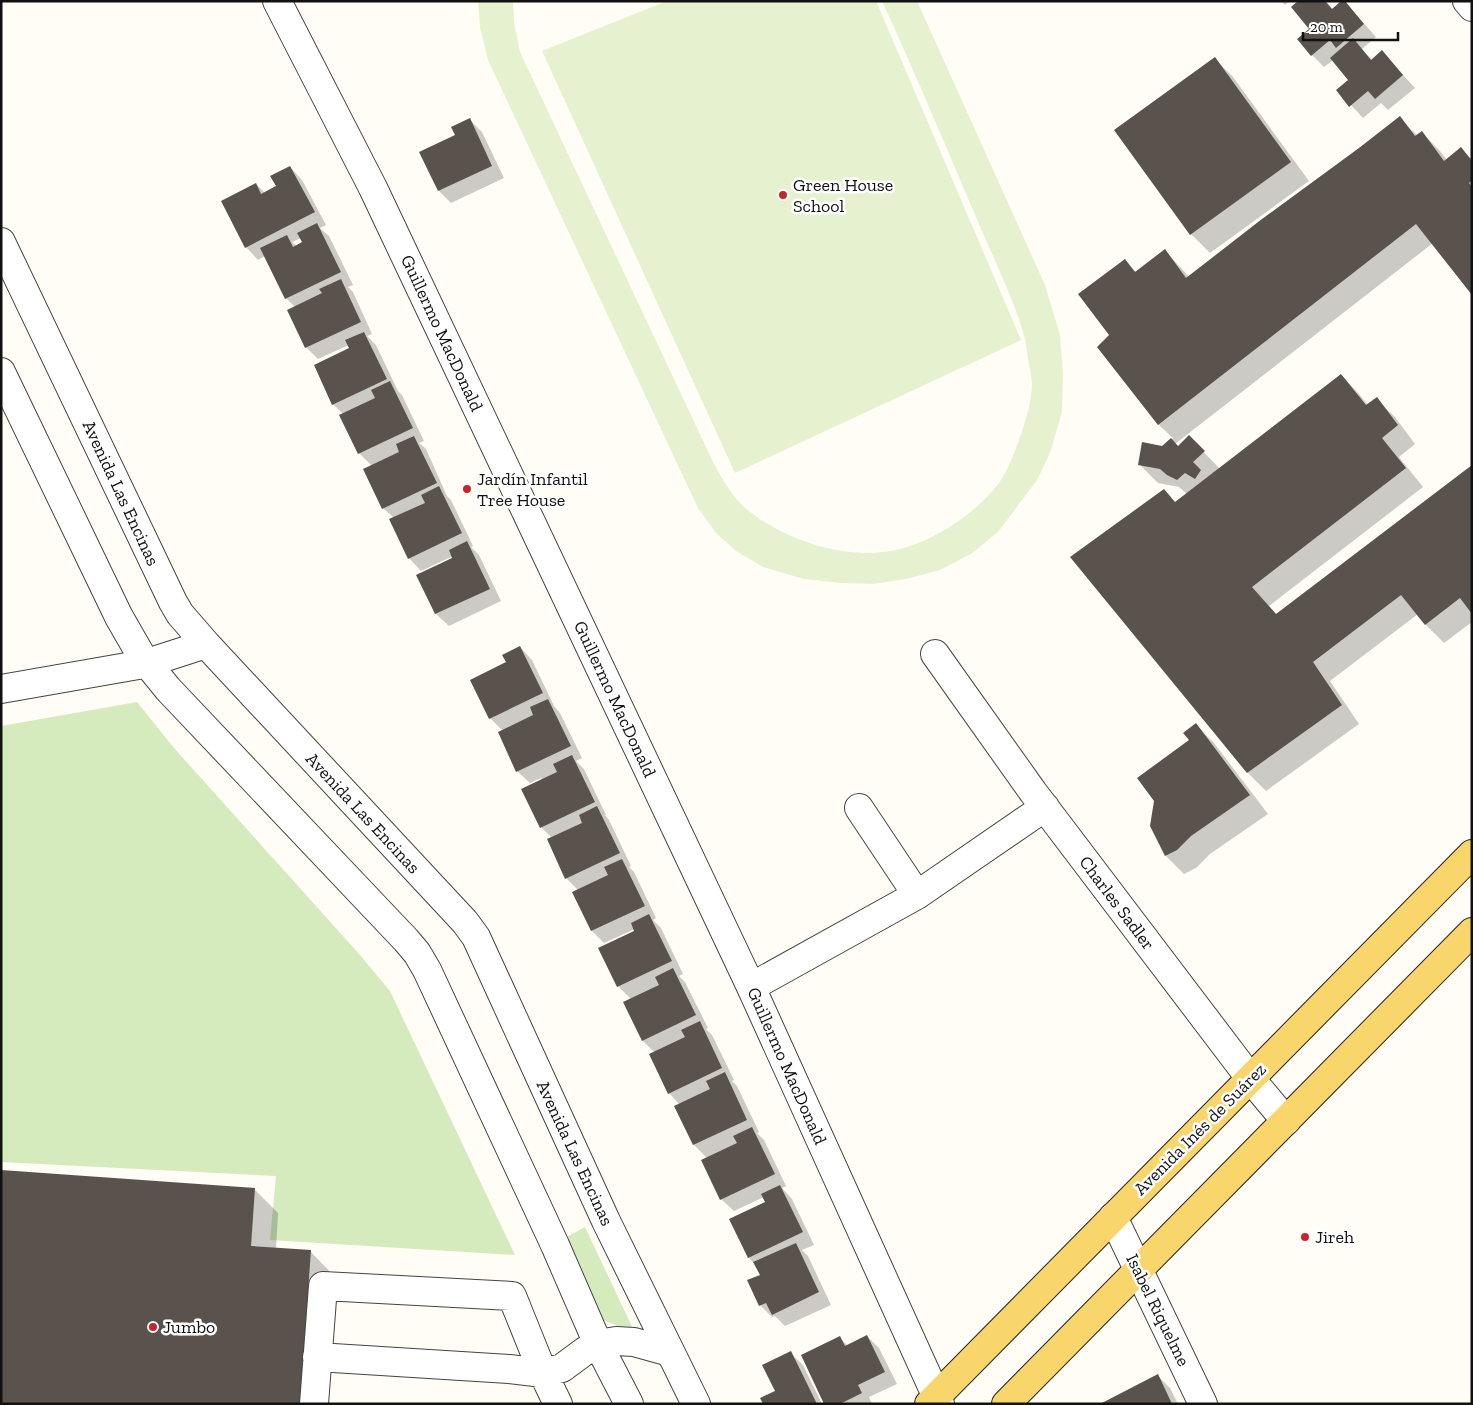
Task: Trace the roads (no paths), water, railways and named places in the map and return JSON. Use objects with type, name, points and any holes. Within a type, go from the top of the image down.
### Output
[{"type":"main road","name":"Avenida Inés de Suárez","points":[[935,1401],[1472,854]]},
{"type":"main road","points":[[1006,1404],[1472,932]]},
{"type":"street","name":"Guillermo MacDonald","points":[[277,1],[373,188],[751,987],[935,1401]]},
{"type":"street","points":[[1468,1],[1472,7]]},
{"type":"street","name":"Avenida Las Encinas","points":[[1,242],[172,602],[180,614],[471,930],[484,952],[606,1221],[696,1404]]},
{"type":"street","points":[[1,372],[119,617],[146,663],[417,953],[427,970],[555,1246],[598,1344],[629,1404]]},
{"type":"street","points":[[1,689],[146,663],[206,644]]},
{"type":"street","name":"Charles Sadler","points":[[935,654],[1045,807],[1250,1078],[1286,1121]]},
{"type":"street","points":[[751,987],[916,895],[1045,807]]},
{"type":"street","points":[[859,808],[916,895]]},
{"type":"street","name":"Isabel Riquelme","points":[[1114,1217],[1203,1404]]},
{"type":"street","points":[[314,1404],[322,1286],[512,1296],[543,1373],[558,1404]]},
{"type":"street","points":[[317,1357],[509,1369],[543,1373],[562,1368],[598,1344],[616,1341],[634,1342],[670,1352]]},
{"type":"place","name":"Green House School","points":[[783,195]]},
{"type":"place","name":"Jardín Infantil Tree House","points":[[467,489]]},
{"type":"place","name":"Jireh","points":[[1305,1237]]},
{"type":"place","name":"Jumbo","points":[[153,1327]]}]
